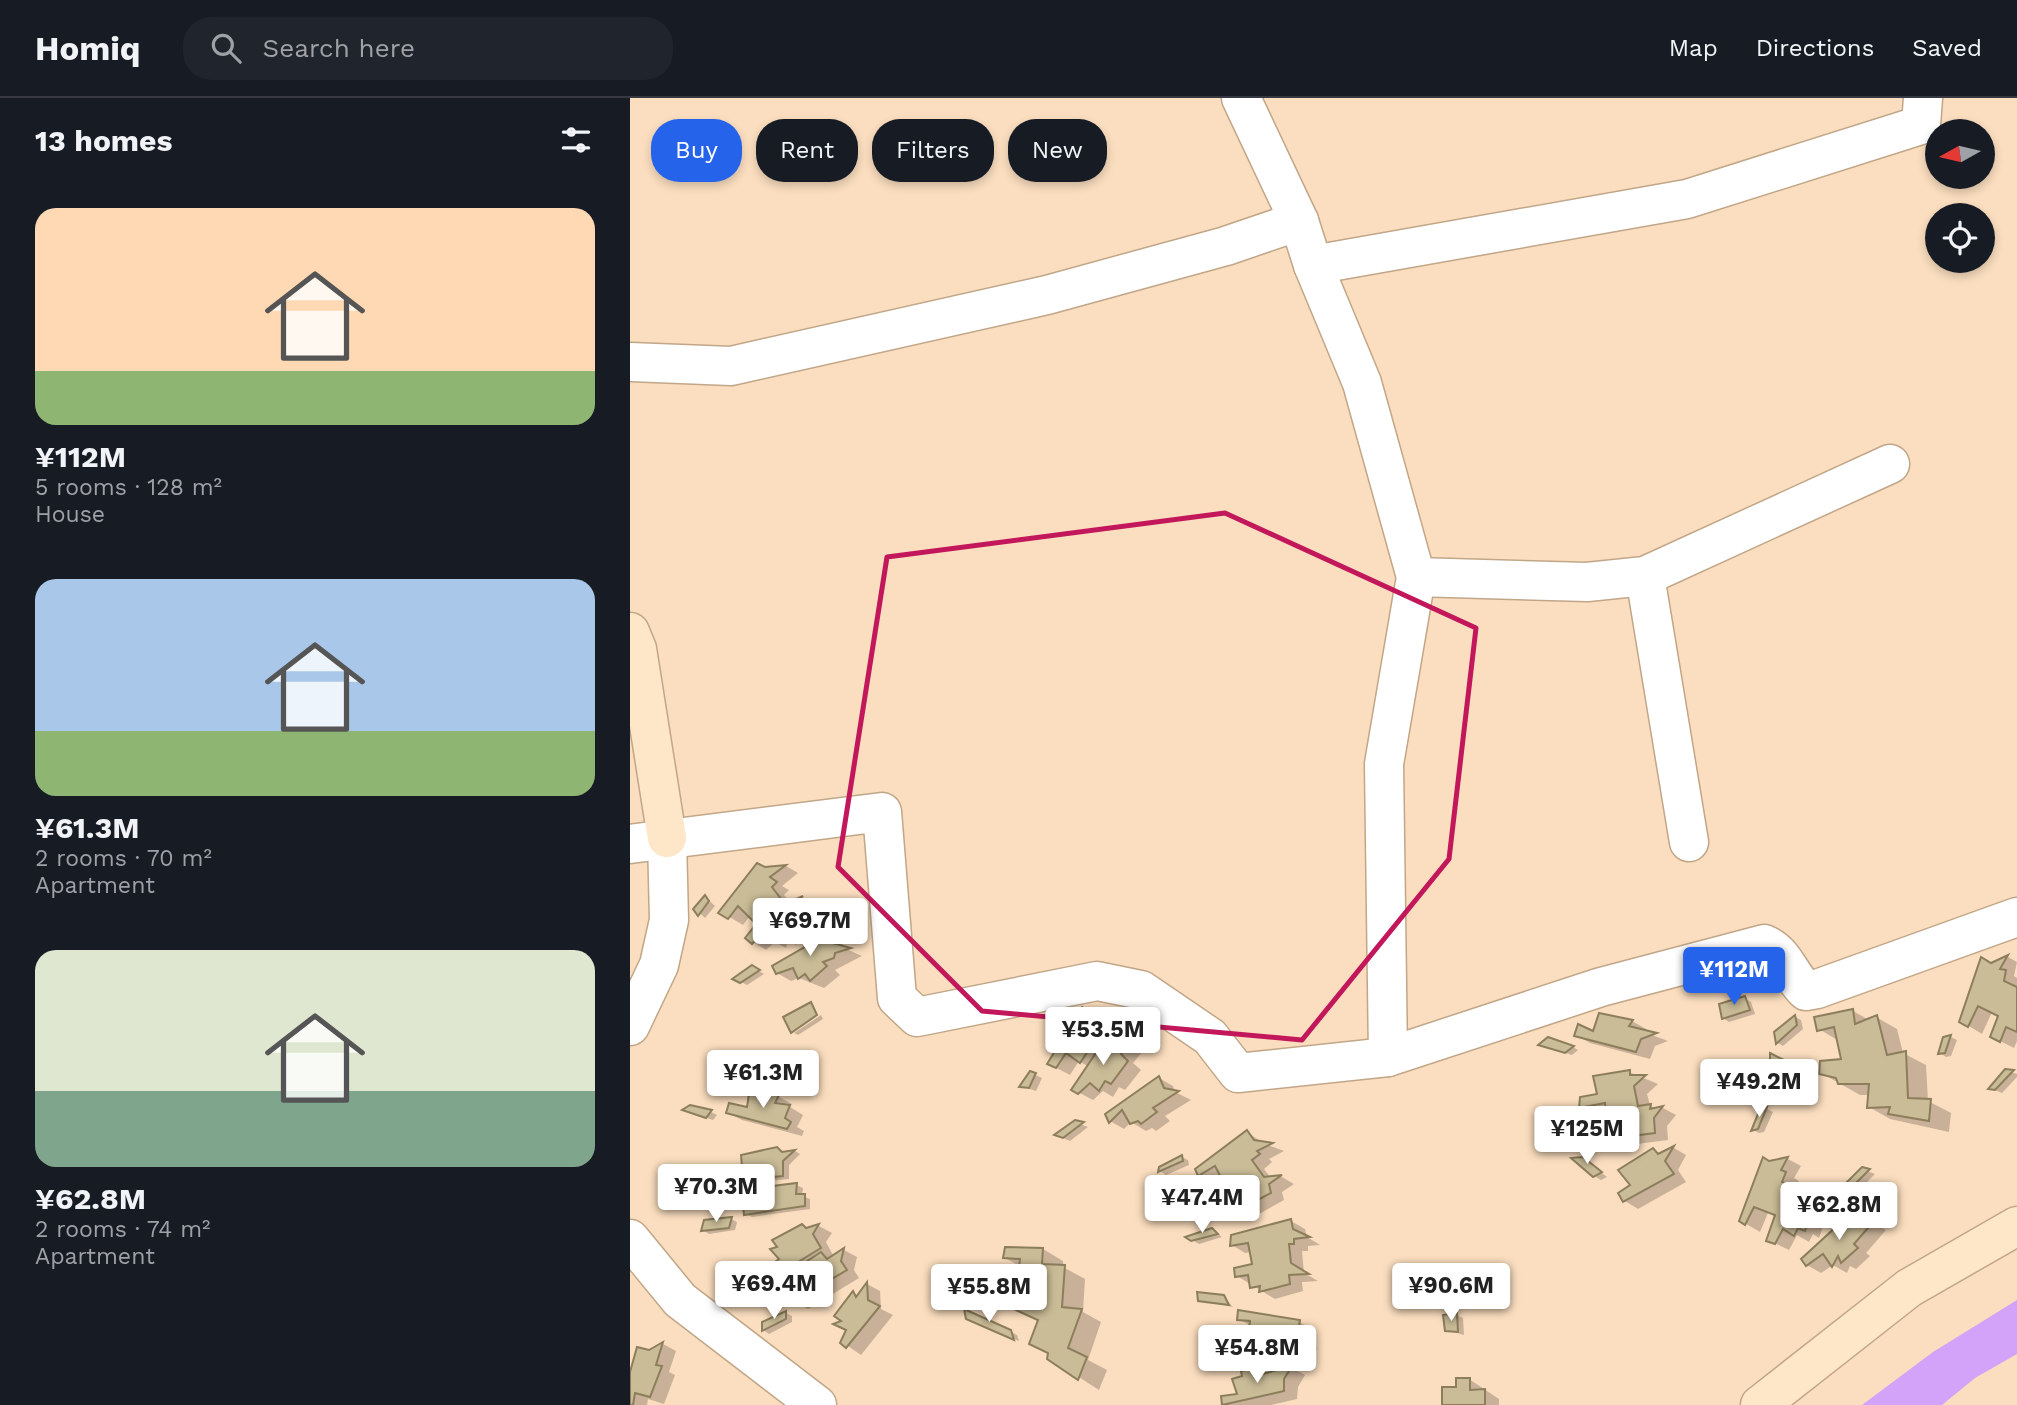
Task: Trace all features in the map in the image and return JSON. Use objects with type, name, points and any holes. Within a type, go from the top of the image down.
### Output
[{"type":"street","points":[[1241,98],[1299,221],[1313,265],[1362,383],[1416,577],[1384,764],[1388,1057]]},
{"type":"street","points":[[1313,265],[1687,199],[1921,125],[1923,98]]},
{"type":"street","points":[[630,362],[731,366],[1047,295],[1226,246],[1299,221]]},
{"type":"street","points":[[1416,577],[1587,582],[1645,576],[1890,464]]},
{"type":"street","points":[[1645,576],[1689,842]]},
{"type":"street","points":[[630,632],[636,649],[648,841],[669,919],[659,965],[630,1026]]},
{"type":"street","points":[[648,841],[882,812],[897,998],[917,1017],[1097,981],[1141,990],[1210,1037],[1238,1073],[1388,1057],[1601,987],[1764,944],[1777,949],[1797,982],[1806,991],[2017,917]]},
{"type":"street","points":[[1760,1405],[1909,1288],[2017,1226]]},
{"type":"street","points":[[630,1239],[680,1300],[817,1405]]},
{"type":"highlighted area","points":[[1225,513],[1476,628],[1449,859],[1302,1040],[982,1011],[838,867],[887,557]]},
{"type":"shaded area","points":[[2017,1300],[2017,1354],[1975,1378],[1942,1405],[1862,1405],[1933,1352]]},
{"type":"building","points":[[757,863],[765,867],[786,865],[770,877],[777,882],[772,887],[785,904],[803,896],[792,907],[798,914],[781,939],[774,934],[772,942],[762,933],[752,944],[745,938],[756,924],[738,906],[728,919],[718,913]]},
{"type":"building","points":[[705,895],[709,901],[698,916],[693,909]]},
{"type":"building","points":[[829,933],[832,943],[851,948],[835,953],[834,958],[823,962],[827,966],[810,981],[805,974],[798,979],[793,968],[776,974],[772,966]]},
{"type":"building","points":[[2008,955],[2000,969],[2006,970],[2004,981],[2017,987],[2017,1032],[2006,1027],[2000,1042],[1990,1037],[1998,1016],[1978,1006],[1968,1027],[1959,1022],[1981,957],[1991,963]]},
{"type":"building","points":[[752,965],[760,970],[740,983],[732,979]]},
{"type":"building","points":[[1745,996],[1750,1010],[1722,1019],[1719,1004]]},
{"type":"building","points":[[811,1002],[817,1015],[791,1033],[783,1017]]},
{"type":"building","points":[[1082,1007],[1092,1016],[1109,1013],[1100,1020],[1107,1025],[1091,1037],[1096,1039],[1080,1063],[1066,1053],[1056,1068],[1047,1064]]},
{"type":"building","points":[[1853,1009],[1855,1024],[1877,1015],[1887,1055],[1906,1051],[1908,1098],[1931,1099],[1929,1121],[1888,1114],[1890,1107],[1867,1108],[1869,1084],[1838,1084],[1836,1078],[1819,1074],[1820,1061],[1841,1059],[1834,1027],[1817,1031],[1814,1017]]},
{"type":"building","points":[[1599,1013],[1633,1020],[1629,1026],[1657,1033],[1641,1039],[1636,1052],[1574,1036],[1578,1024],[1593,1031]]},
{"type":"building","points":[[1795,1015],[1797,1025],[1776,1044],[1774,1032]]},
{"type":"building","points":[[1951,1035],[1945,1053],[1938,1054],[1943,1037]]},
{"type":"building","points":[[1548,1037],[1574,1046],[1565,1053],[1538,1045]]},
{"type":"building","points":[[1104,1041],[1110,1046],[1131,1042],[1121,1054],[1128,1061],[1111,1084],[1105,1081],[1099,1091],[1090,1083],[1078,1094],[1071,1090]]},
{"type":"building","points":[[1770,1053],[1788,1062],[1789,1073],[1770,1063]]},
{"type":"building","points":[[2005,1069],[2014,1070],[1995,1090],[1988,1089]]},
{"type":"building","points":[[1630,1070],[1630,1075],[1646,1075],[1634,1086],[1638,1106],[1651,1104],[1650,1109],[1663,1106],[1654,1118],[1655,1133],[1591,1141],[1588,1130],[1607,1126],[1605,1103],[1579,1108],[1580,1097],[1597,1094],[1593,1076]]},
{"type":"building","points":[[1030,1071],[1036,1073],[1029,1088],[1019,1087]]},
{"type":"building","points":[[1159,1076],[1164,1088],[1179,1091],[1153,1108],[1157,1112],[1141,1124],[1138,1121],[1130,1124],[1122,1110],[1109,1123],[1105,1114]]},
{"type":"building","points":[[749,1094],[779,1095],[775,1103],[790,1105],[785,1118],[791,1122],[787,1129],[726,1113],[729,1103],[747,1107]]},
{"type":"building","points":[[690,1105],[712,1110],[706,1118],[682,1110]]},
{"type":"building","points":[[1767,1107],[1758,1129],[1751,1131],[1760,1109]]},
{"type":"building","points":[[1075,1120],[1084,1122],[1063,1138],[1054,1135]]},
{"type":"building","points":[[1247,1130],[1254,1140],[1273,1143],[1257,1151],[1260,1154],[1252,1160],[1264,1177],[1282,1175],[1269,1184],[1271,1193],[1235,1212],[1227,1198],[1218,1207],[1211,1197],[1226,1187],[1215,1166],[1198,1176],[1195,1169]]},
{"type":"building","points":[[1674,1146],[1665,1161],[1674,1174],[1623,1202],[1618,1193],[1630,1185],[1618,1170],[1653,1148],[1658,1154]]},
{"type":"building","points":[[777,1147],[782,1152],[795,1150],[783,1161],[783,1176],[733,1181],[732,1170],[742,1167],[741,1155]]},
{"type":"building","points":[[1182,1155],[1183,1161],[1158,1172],[1159,1167]]},
{"type":"building","points":[[1583,1157],[1602,1172],[1593,1177],[1571,1158]]},
{"type":"building","points":[[1763,1157],[1769,1161],[1788,1157],[1781,1170],[1786,1172],[1782,1182],[1799,1189],[1817,1184],[1808,1199],[1816,1201],[1805,1231],[1798,1228],[1794,1236],[1783,1229],[1775,1244],[1766,1241],[1775,1215],[1754,1207],[1745,1225],[1739,1221]]},
{"type":"building","points":[[1862,1167],[1870,1169],[1850,1189],[1842,1187]]},
{"type":"building","points":[[797,1183],[796,1194],[805,1194],[805,1206],[744,1215],[743,1205],[757,1205],[755,1188]]},
{"type":"building","points":[[1849,1215],[1855,1222],[1874,1221],[1854,1244],[1858,1248],[1841,1263],[1838,1256],[1832,1267],[1823,1254],[1806,1266],[1801,1259]]},
{"type":"building","points":[[732,1217],[729,1228],[701,1231],[704,1220]]},
{"type":"building","points":[[1291,1219],[1293,1229],[1310,1237],[1294,1239],[1294,1244],[1289,1244],[1291,1263],[1309,1274],[1289,1275],[1290,1284],[1259,1292],[1260,1286],[1250,1288],[1248,1275],[1235,1277],[1234,1268],[1252,1264],[1248,1243],[1230,1246],[1231,1235]]},
{"type":"building","points":[[802,1224],[806,1228],[819,1224],[813,1234],[821,1248],[772,1278],[768,1267],[779,1259],[770,1249],[777,1247],[772,1240]]},
{"type":"building","points":[[1212,1228],[1218,1234],[1191,1241],[1185,1237]]},
{"type":"building","points":[[1005,1247],[1043,1248],[1042,1264],[1065,1265],[1062,1307],[1082,1309],[1068,1348],[1087,1357],[1078,1380],[1047,1359],[1048,1353],[1029,1344],[1038,1320],[989,1298],[996,1289],[1016,1295],[1020,1259],[1003,1258]]},
{"type":"building","points":[[844,1248],[841,1261],[847,1270],[793,1302],[788,1295],[801,1286],[795,1269],[821,1252],[827,1259]]},
{"type":"building","points":[[867,1282],[868,1300],[880,1306],[846,1348],[840,1343],[846,1330],[833,1324],[841,1321],[834,1316],[853,1291],[856,1297]]},
{"type":"building","points":[[1197,1292],[1224,1295],[1229,1305],[1198,1301]]},
{"type":"building","points":[[964,1309],[1011,1330],[1014,1340],[966,1319]]},
{"type":"building","points":[[1238,1310],[1300,1320],[1298,1333],[1308,1343],[1279,1340],[1277,1346],[1257,1343],[1259,1334],[1248,1337],[1250,1321],[1237,1320]]},
{"type":"building","points":[[786,1311],[786,1319],[762,1331],[762,1322]]},
{"type":"building","points":[[1457,1313],[1458,1332],[1445,1331],[1443,1315]]},
{"type":"building","points":[[663,1342],[656,1365],[662,1366],[650,1397],[635,1393],[633,1405],[630,1405],[630,1372],[637,1347],[649,1350]]},
{"type":"building","points":[[1292,1366],[1284,1379],[1284,1391],[1222,1405],[1221,1396],[1237,1394],[1232,1379],[1242,1376],[1241,1371],[1261,1367],[1259,1375]]},
{"type":"building","points":[[1456,1378],[1470,1378],[1470,1390],[1485,1389],[1485,1405],[1442,1405],[1442,1387],[1456,1387]]}]
